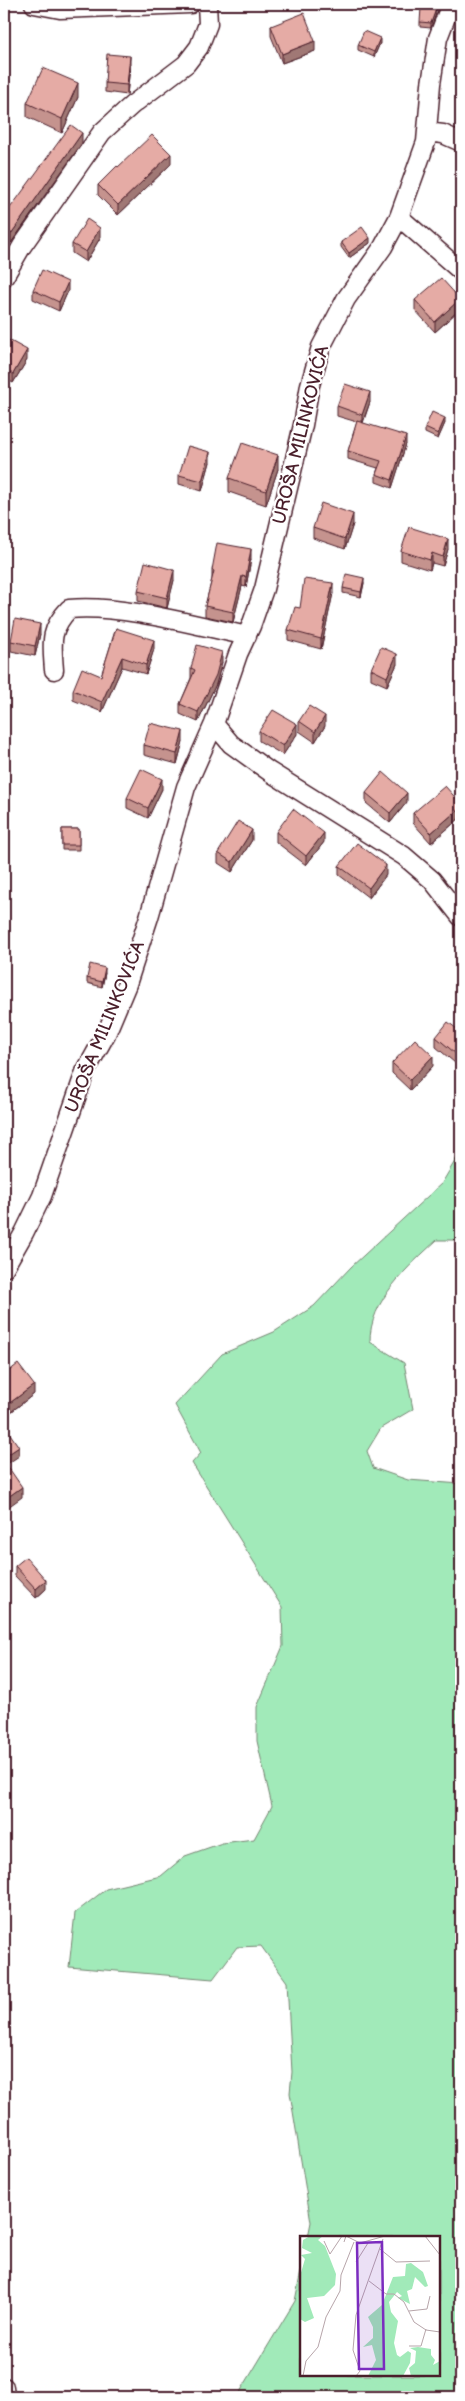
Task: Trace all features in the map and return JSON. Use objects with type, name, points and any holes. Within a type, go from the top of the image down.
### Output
[{"type":"street","points":[[34,4],[60,9],[190,4]]},
{"type":"street","points":[[4,277],[22,246],[102,132],[132,105],[186,64],[199,47],[208,24],[207,4]]},
{"type":"street","name":"UROŠA MILINKOVIĆA","points":[[4,1268],[24,1234],[42,1196],[85,1072],[106,1034],[127,984],[149,917],[186,787],[214,724],[238,654],[247,636],[264,589],[303,424],[310,385],[321,347],[346,299],[383,247],[399,217],[426,142],[430,84],[438,38],[451,4]]},
{"type":"street","points":[[426,132],[443,134],[461,142]]},
{"type":"street","points":[[399,217],[461,271]]},
{"type":"street","points":[[54,670],[52,641],[58,621],[69,609],[101,610],[157,617],[247,636]]},
{"type":"street","points":[[214,724],[231,744],[270,772],[404,856],[432,880],[461,917]]},
{"type":"street","points":[[4,2387],[5,2397]]},
{"type":"green space","points":[[461,1151],[461,1240],[437,1240],[415,1261],[383,1299],[371,1327],[370,1342],[404,1363],[413,1409],[381,1428],[367,1451],[373,1468],[408,1480],[461,1484],[461,2397],[237,2397],[295,2301],[300,2276],[300,2376],[440,2376],[440,2236],[308,2236],[311,2222],[290,2093],[292,2072],[287,1982],[261,1946],[237,1947],[213,1979],[69,1967],[75,1913],[106,1889],[161,1876],[185,1856],[222,1843],[254,1839],[272,1806],[257,1741],[257,1707],[283,1646],[282,1607],[192,1463],[201,1453],[175,1405],[222,1354],[274,1332],[314,1306],[351,1267],[442,1183]]},
{"type":"building","points":[[421,8],[436,9],[431,23],[420,22]]},
{"type":"building","points":[[304,13],[315,41],[282,54],[271,26]]},
{"type":"building","points":[[364,31],[380,38],[374,52],[358,45]]},
{"type":"building","points":[[107,54],[130,56],[127,85],[105,83]]},
{"type":"building","points":[[43,68],[78,83],[62,119],[27,103]]},
{"type":"building","points":[[71,125],[82,133],[11,234],[4,228],[4,215]]},
{"type":"building","points":[[152,135],[171,154],[118,205],[98,185]]},
{"type":"building","points":[[87,219],[100,228],[86,252],[72,244]]},
{"type":"building","points":[[362,227],[370,238],[349,253],[341,242]]},
{"type":"building","points":[[42,270],[68,282],[59,302],[33,290]]},
{"type":"building","points":[[441,278],[460,299],[435,322],[415,300]]},
{"type":"building","points":[[5,338],[27,350],[13,374],[4,368]]},
{"type":"building","points":[[345,384],[370,392],[362,415],[337,406]]},
{"type":"building","points":[[432,412],[445,418],[438,434],[425,428]]},
{"type":"building","points":[[357,421],[406,436],[392,480],[376,474],[381,461],[348,451]]},
{"type":"building","points":[[242,443],[278,455],[266,491],[229,478]]},
{"type":"building","points":[[188,446],[210,452],[202,481],[179,475]]},
{"type":"building","points":[[321,503],[353,514],[345,539],[313,528]]},
{"type":"building","points":[[409,527],[448,539],[443,557],[432,553],[430,560],[401,551]]},
{"type":"building","points":[[217,543],[251,549],[246,577],[242,576],[233,612],[205,606],[214,571],[212,570]]},
{"type":"building","points":[[145,562],[174,570],[167,598],[138,591]]},
{"type":"building","points":[[346,574],[364,578],[361,592],[343,588]]},
{"type":"building","points":[[304,579],[333,583],[321,639],[288,630],[295,607],[300,608]]},
{"type":"building","points":[[15,619],[40,624],[35,646],[11,641]]},
{"type":"building","points":[[116,628],[154,640],[146,665],[122,657],[102,702],[73,690],[82,668],[101,676]]},
{"type":"building","points":[[197,645],[222,652],[216,675],[198,712],[180,704],[195,670],[191,668]]},
{"type":"building","points":[[381,647],[397,654],[387,677],[371,669]]},
{"type":"building","points":[[309,706],[325,716],[315,732],[299,721]]},
{"type":"building","points":[[273,710],[297,724],[283,746],[259,731]]},
{"type":"building","points":[[150,723],[183,731],[177,754],[144,745]]},
{"type":"building","points":[[141,769],[162,779],[148,808],[127,798]]},
{"type":"building","points":[[383,772],[407,793],[390,813],[366,793]]},
{"type":"building","points":[[445,786],[461,804],[461,807],[431,833],[413,813]]},
{"type":"building","points":[[293,809],[324,833],[306,856],[276,832]]},
{"type":"building","points":[[238,821],[252,830],[232,862],[218,853]]},
{"type":"building","points":[[62,829],[79,829],[79,845],[62,845]]},
{"type":"building","points":[[357,843],[386,865],[369,888],[339,866]]},
{"type":"building","points":[[90,964],[105,968],[102,982],[87,978]]},
{"type":"building","points":[[448,1022],[461,1032],[461,1058],[436,1037]]},
{"type":"building","points":[[415,1039],[433,1056],[410,1080],[392,1063]]},
{"type":"building","points":[[18,1364],[34,1385],[7,1405],[4,1401],[4,1375]]},
{"type":"building","points":[[4,1425],[19,1447],[4,1457]]},
{"type":"building","points":[[4,1461],[22,1487],[4,1500]]},
{"type":"building","points":[[26,1557],[46,1580],[36,1589],[15,1566]]}]
